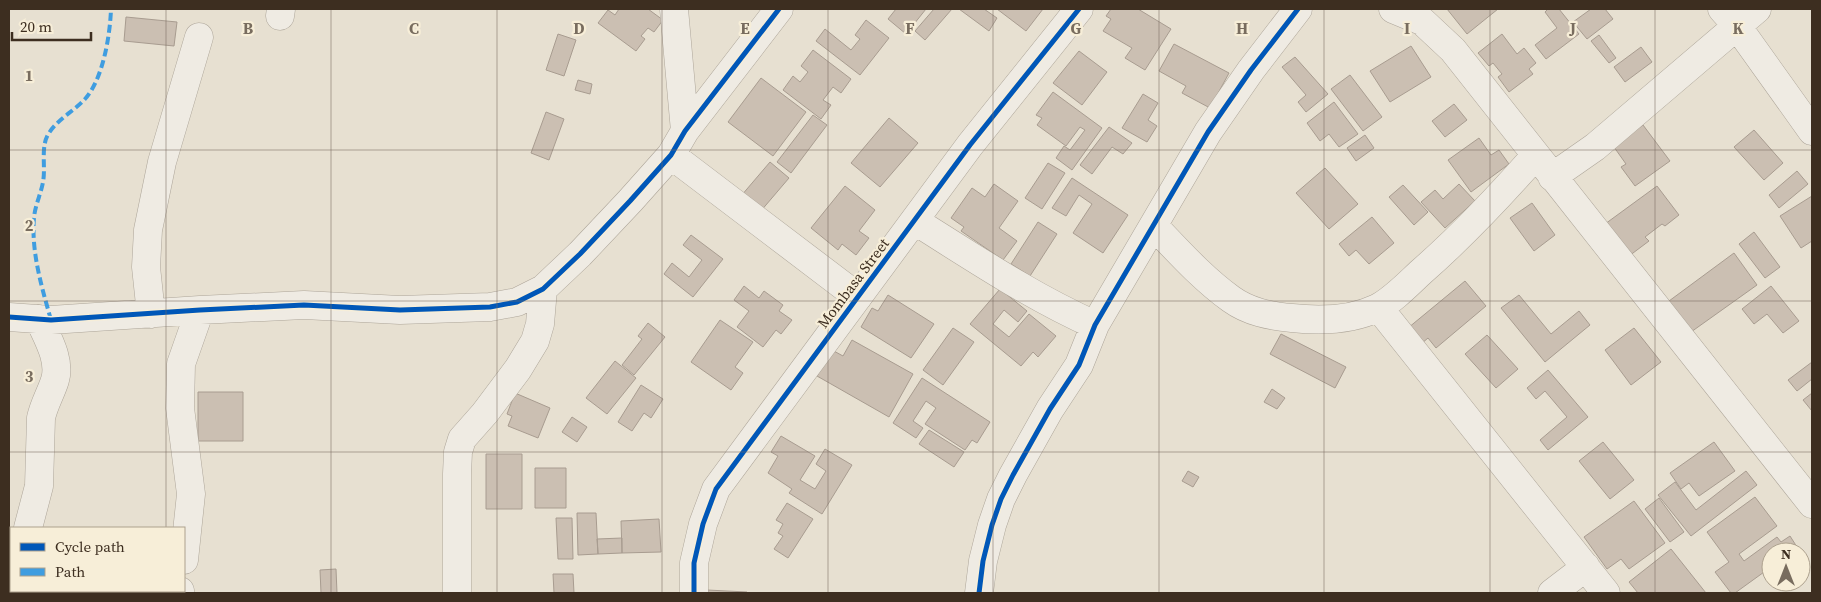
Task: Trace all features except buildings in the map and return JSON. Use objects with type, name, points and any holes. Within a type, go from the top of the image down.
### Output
[{"type":"street","points":[[674,9],[685,131]]},
{"type":"street","points":[[9,317],[40,319],[304,305],[400,310],[490,307],[517,302],[543,289],[580,254],[671,155],[685,131],[779,9]]},
{"type":"street","name":"Mombasa Street","points":[[694,593],[694,563],[703,524],[716,489],[970,145],[1079,9]]},
{"type":"street","points":[[978,593],[987,543],[1001,499],[1050,409],[1080,365],[1095,325],[1208,132],[1251,70],[1298,9]]},
{"type":"street","points":[[1393,9],[1422,21],[1453,50],[1812,504]]},
{"type":"street","points":[[1552,177],[1595,147],[1739,14],[1812,130]]},
{"type":"street","points":[[152,314],[146,267],[148,230],[162,162],[199,38]]},
{"type":"street","points":[[671,155],[858,297]]},
{"type":"street","points":[[1154,226],[1191,266],[1232,300],[1255,312],[1278,317],[1310,320],[1359,315],[1379,308],[1411,282],[1473,224],[1535,156]]},
{"type":"street","points":[[915,221],[1033,294],[1067,313],[1095,325]]},
{"type":"street","points":[[457,593],[458,452],[462,439],[485,413],[535,341],[540,324],[543,289]]},
{"type":"street","points":[[1379,308],[1606,593]]},
{"type":"street","points":[[185,549],[190,494],[180,408],[181,364],[200,310]]},
{"type":"street","points":[[28,527],[40,486],[41,418],[56,379],[53,351],[40,319]]},
{"type":"street","points":[[1552,593],[1586,567]]},
{"type":"marked path","points":[[51,320],[38,270],[34,244],[35,213],[44,176],[46,138],[61,119],[85,99],[97,80],[107,44],[111,9]]},
{"type":"cycle path","points":[[9,317],[51,320],[304,305],[400,310],[490,307],[517,302],[543,289],[580,254],[630,201],[671,155],[685,131],[779,9]]},
{"type":"cycle path","points":[[694,593],[694,563],[703,524],[716,489],[970,145],[1079,9]]},
{"type":"cycle path","points":[[979,593],[983,561],[992,525],[1001,499],[1013,475],[1050,409],[1079,365],[1095,325],[1208,132],[1251,70],[1298,9]]}]
